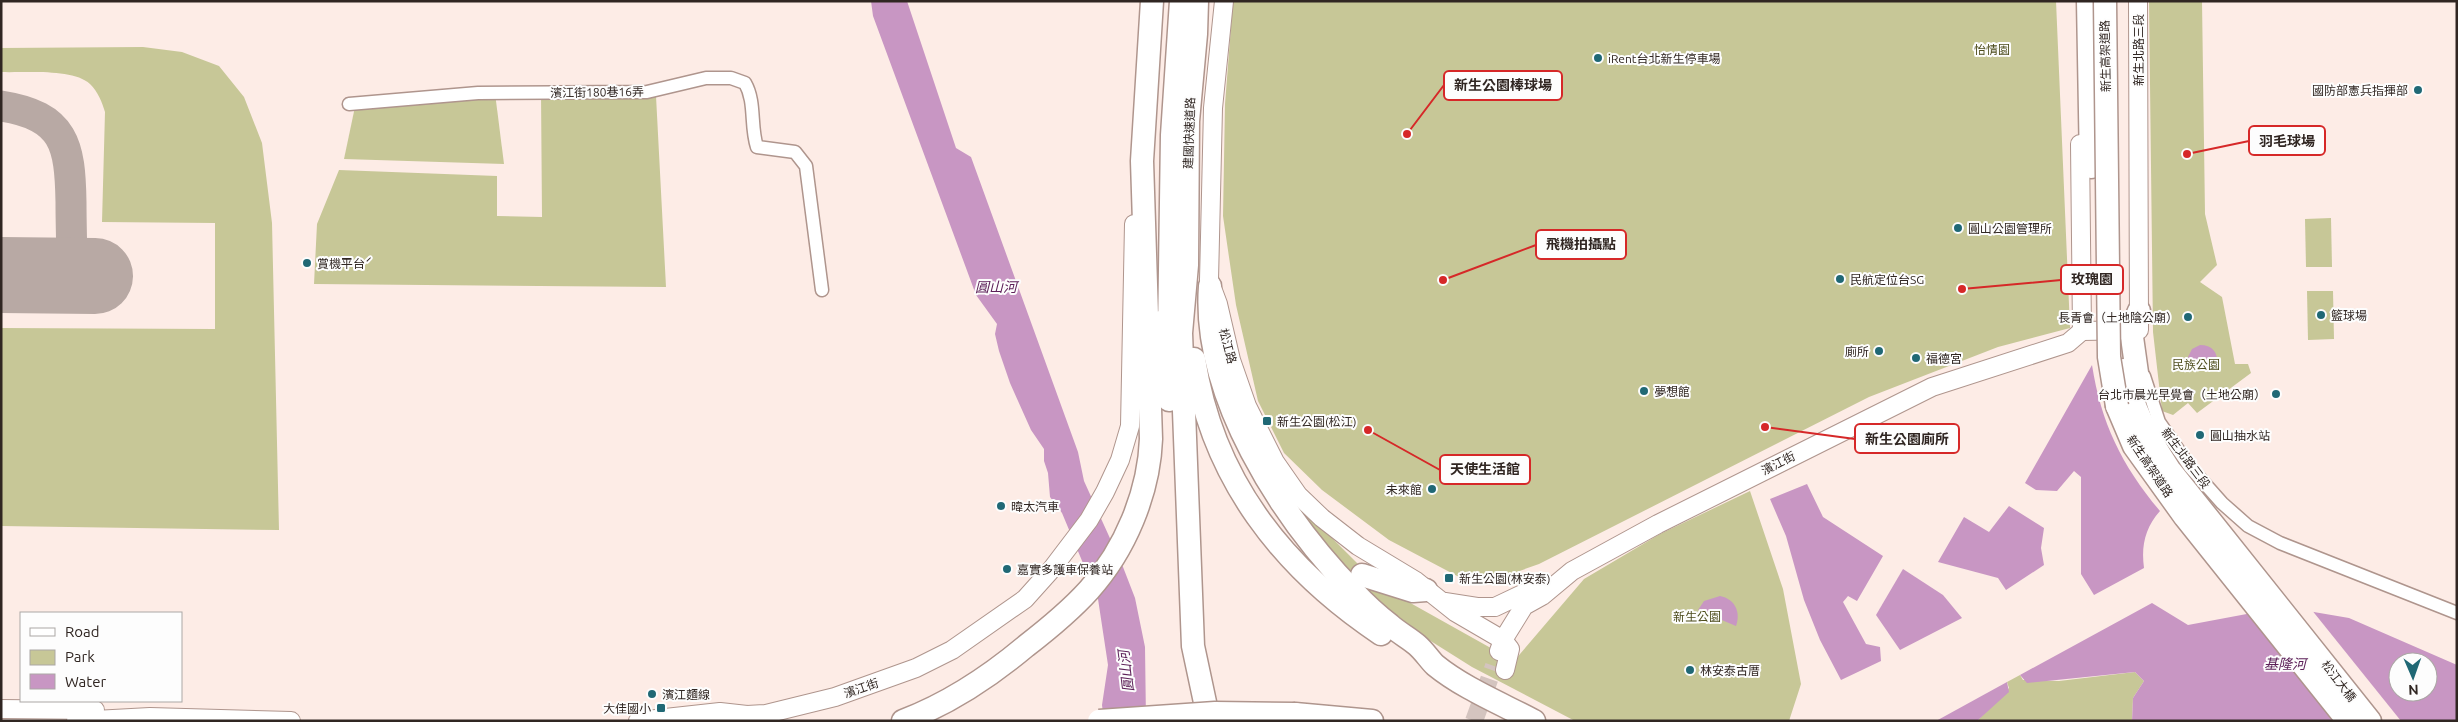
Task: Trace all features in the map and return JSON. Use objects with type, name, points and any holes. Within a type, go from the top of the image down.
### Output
[{"type":"highway","points":[[1152,1],[1142,161],[1145,280],[1159,404],[1179,649],[1194,721]]},
{"type":"highway","points":[[1159,404],[1155,270],[1155,186],[1166,1]]},
{"type":"highway","name":"建國快速道路","points":[[1178,265],[1172,135],[1181,1]]},
{"type":"highway","name":"建國快速道路","points":[[1178,265],[1197,1]]},
{"type":"highway","points":[[2088,1],[2091,167],[2100,326],[2106,382],[2116,406]]},
{"type":"highway","name":"新生高架道路","points":[[2104,1],[2109,357],[2116,406],[2134,446],[2185,517],[2300,646]]},
{"type":"highway","name":"新生高架道路","points":[[2117,1],[2122,342],[2129,391],[2144,431],[2168,469],[2300,646]]},
{"type":"highway","points":[[1134,224],[1140,332],[1159,404]]},
{"type":"highway","points":[[903,721],[957,695],[1002,666],[1073,607],[1090,589],[1106,567],[1134,517],[1146,481],[1159,404],[1178,265]]},
{"type":"highway","points":[[1178,265],[1199,388],[1216,442],[1236,484],[1268,533],[1314,581],[1363,621],[1422,661],[1436,665]]},
{"type":"highway","points":[[1178,265],[1201,322],[1211,377],[1230,434],[1255,483],[1286,527]]},
{"type":"highway","points":[[1210,286],[1209,319],[1220,369],[1237,421],[1273,490],[1298,528],[1354,593],[1390,625],[1417,645],[1436,665],[1483,694],[1534,721]]},
{"type":"highway","points":[[1184,304],[1181,333],[1193,646],[1209,721]]},
{"type":"highway","points":[[2135,329],[2141,396],[2160,436],[2206,501],[2259,570],[2300,646]]},
{"type":"highway","points":[[1362,575],[1414,590],[1426,590]]},
{"type":"highway","name":"松江大橋","points":[[2300,646],[2348,721]]},
{"type":"highway","name":"松江大橋","points":[[2300,646],[2370,721]]},
{"type":"highway","points":[[1099,721],[1127,717],[1215,713],[1295,714],[1372,721]]},
{"type":"main road","points":[[1134,224],[1133,185],[1142,1]]},
{"type":"main road","name":"松江路","points":[[1224,1],[1213,108],[1209,211],[1210,286],[1218,304],[1231,360],[1247,406],[1275,462],[1298,495],[1322,518],[1358,546],[1416,581],[1445,602],[1455,612],[1503,640]]},
{"type":"main road","points":[[2078,1],[2082,331],[2135,329]]},
{"type":"main road","name":"新生北路三段","points":[[2135,329],[2138,1]]},
{"type":"main road","name":"濱江街","points":[[638,721],[690,714],[716,717],[720,712],[747,715],[766,714],[835,697],[908,671],[952,650],[1025,599],[1051,570],[1089,520],[1106,492],[1120,460],[1130,426],[1134,224]]},
{"type":"main road","name":"濱江街","points":[[1503,640],[1524,606],[1542,596],[1572,571],[1658,524],[1916,394],[1990,367],[2068,343],[2082,331]]},
{"type":"main road","name":"松江路","points":[[1445,602],[1478,607],[1495,607],[1572,571]]},
{"type":"main road","points":[[1500,668],[1510,649],[1503,640]]},
{"type":"main road","points":[[790,721],[812,711],[835,697]]},
{"type":"main road","points":[[1,709],[114,710],[150,717]]},
{"type":"main road","points":[[76,721],[150,717],[291,721]]},
{"type":"main road","points":[[1,720],[36,721]]},
{"type":"street","name":"濱江街180巷16弄","points":[[349,104],[478,93],[648,92],[706,78],[731,78],[745,83],[750,92],[754,137],[758,147],[795,152],[806,166],[822,290]]},
{"type":"street","name":"新生北路三段","points":[[2135,329],[2144,382],[2159,422],[2190,467],[2234,515],[2248,526],[2280,543],[2457,614]]},
{"type":"green space","name":"怡情園","points":[[1233,1],[2056,1],[2070,328],[1998,347],[1869,397],[1539,564],[1497,579],[1461,578],[1389,540],[1322,490],[1284,453],[1258,401],[1236,305],[1223,216],[1225,104]]},
{"type":"green space","name":"民族公園","points":[[2149,1],[2202,1],[2205,214],[2217,265],[2200,282],[2222,297],[2235,364],[2248,364],[2251,373],[2197,413],[2188,403],[2173,415],[2162,411],[2153,332]]},
{"type":"green space","points":[[143,47],[182,52],[219,66],[244,97],[262,143],[272,223],[279,530],[1,526],[1,328],[215,329],[215,223],[102,222],[105,112],[95,90],[82,79],[60,73],[1,72],[1,48]]},
{"type":"green space","points":[[541,92],[656,96],[666,287],[314,284],[317,224],[339,170],[497,176],[497,216],[542,217]]},
{"type":"green space","points":[[495,93],[504,164],[344,159],[356,102]]},
{"type":"green space","points":[[2331,218],[2332,267],[2306,267],[2305,219]]},
{"type":"green space","name":"籃球場","points":[[2307,291],[2333,291],[2334,339],[2308,340]]},
{"type":"green space","name":"新生公園","points":[[1750,491],[1783,589],[1801,684],[1789,721],[1575,721],[1472,667],[1410,628],[1346,572],[1298,513],[1309,515],[1380,586],[1514,661],[1584,579],[1660,534]]},
{"type":"green space","points":[[2135,672],[2144,681],[2133,698],[2132,721],[1977,721],[2009,688],[2007,682],[2020,675],[2023,680],[2059,681]]},
{"type":"water","name":"圓山河","points":[[871,1],[907,1],[956,148],[971,157],[1078,452],[1084,481],[1135,598],[1145,647],[1146,721],[1104,721],[1102,705],[1108,665],[1098,599],[1062,513],[1050,497],[1044,449],[1031,430],[1010,383],[995,334],[997,324],[976,295],[873,16]]},
{"type":"water","points":[[2200,345],[2208,346],[2215,352],[2217,363],[2202,358],[2192,370],[2188,357],[2192,349]]},
{"type":"water","points":[[2092,365],[2101,406],[2115,443],[2135,477],[2160,511],[2151,524],[2145,538],[2143,552],[2144,568],[2094,595],[2081,574],[2081,477],[2074,471],[2057,491],[2036,490],[2025,483]]},
{"type":"water","points":[[1807,484],[1823,517],[1883,556],[1857,601],[1848,596],[1843,602],[1866,644],[1880,647],[1881,661],[1841,680],[1820,640],[1804,600],[1786,536],[1770,499]]},
{"type":"water","points":[[2009,506],[2044,528],[2041,548],[2044,565],[2006,590],[1998,578],[1938,562],[1964,517],[1989,532]]},
{"type":"water","points":[[1903,569],[1943,595],[1962,618],[1900,650],[1876,615]]},
{"type":"water","points":[[1720,596],[1733,603],[1738,616],[1736,626],[1698,610],[1704,601]]},
{"type":"water","name":"基隆河","points":[[2152,603],[2188,625],[2284,607],[2349,618],[2427,652],[2388,652],[2388,702],[2438,702],[2438,657],[2457,665],[2457,721],[2132,721],[2133,698],[2144,681],[2135,672],[2027,683],[2020,675]]},
{"type":"water","points":[[2007,682],[2009,692],[1977,721],[1936,721]]},
{"type":"pier","points":[[2284,605],[2311,609],[2401,721],[2343,721]]},
{"type":"taxiway","points":[[1,106],[39,117],[60,136],[69,164],[72,276]]},
{"type":"runway","points":[[1,275],[95,276]]},
{"type":"tunnel","points":[[1474,721],[1494,666]]},
{"type":"place","name":"iRent台北新生停車場","points":[[1598,58]]},
{"type":"place","name":"國防部憲兵指揮部","points":[[2418,90]]},
{"type":"place","name":"新生公園棒球場","points":[[1407,134]]},
{"type":"place","name":"羽毛球場","points":[[2187,154]]},
{"type":"place","name":"圓山公園管理所","points":[[1958,228]]},
{"type":"place","name":"賞機平台ˊ","points":[[307,263]]},
{"type":"place","name":"民航定位台SG","points":[[1840,279]]},
{"type":"place","name":"飛機拍攝點","points":[[1443,280]]},
{"type":"place","name":"玫瑰園","points":[[1962,289]]},
{"type":"place","name":"籃球場","points":[[2321,315]]},
{"type":"place","name":"長青會（土地陰公廟）","points":[[2188,317]]},
{"type":"place","name":"廁所","points":[[1879,351]]},
{"type":"place","name":"福德宮","points":[[1916,358]]},
{"type":"place","name":"夢想館","points":[[1644,391]]},
{"type":"place","name":"台北市晨光早覺會（土地公廟）","points":[[2276,394]]},
{"type":"place","name":"新生公園(松江)","points":[[1267,421]]},
{"type":"place","name":"新生公園廁所","points":[[1765,427]]},
{"type":"place","name":"天使生活館","points":[[1368,430]]},
{"type":"place","name":"圓山抽水站","points":[[2200,435]]},
{"type":"place","name":"未來館","points":[[1432,489]]},
{"type":"place","name":"暐太汽車","points":[[1001,506]]},
{"type":"place","name":"嘉實多護車保養站","points":[[1007,569]]},
{"type":"place","name":"新生公園(林安泰)","points":[[1449,578]]},
{"type":"place","name":"林安泰古厝","points":[[1690,670]]},
{"type":"place","name":"濱江麵線","points":[[652,694]]},
{"type":"place","name":"大佳國小","points":[[661,708]]}]
